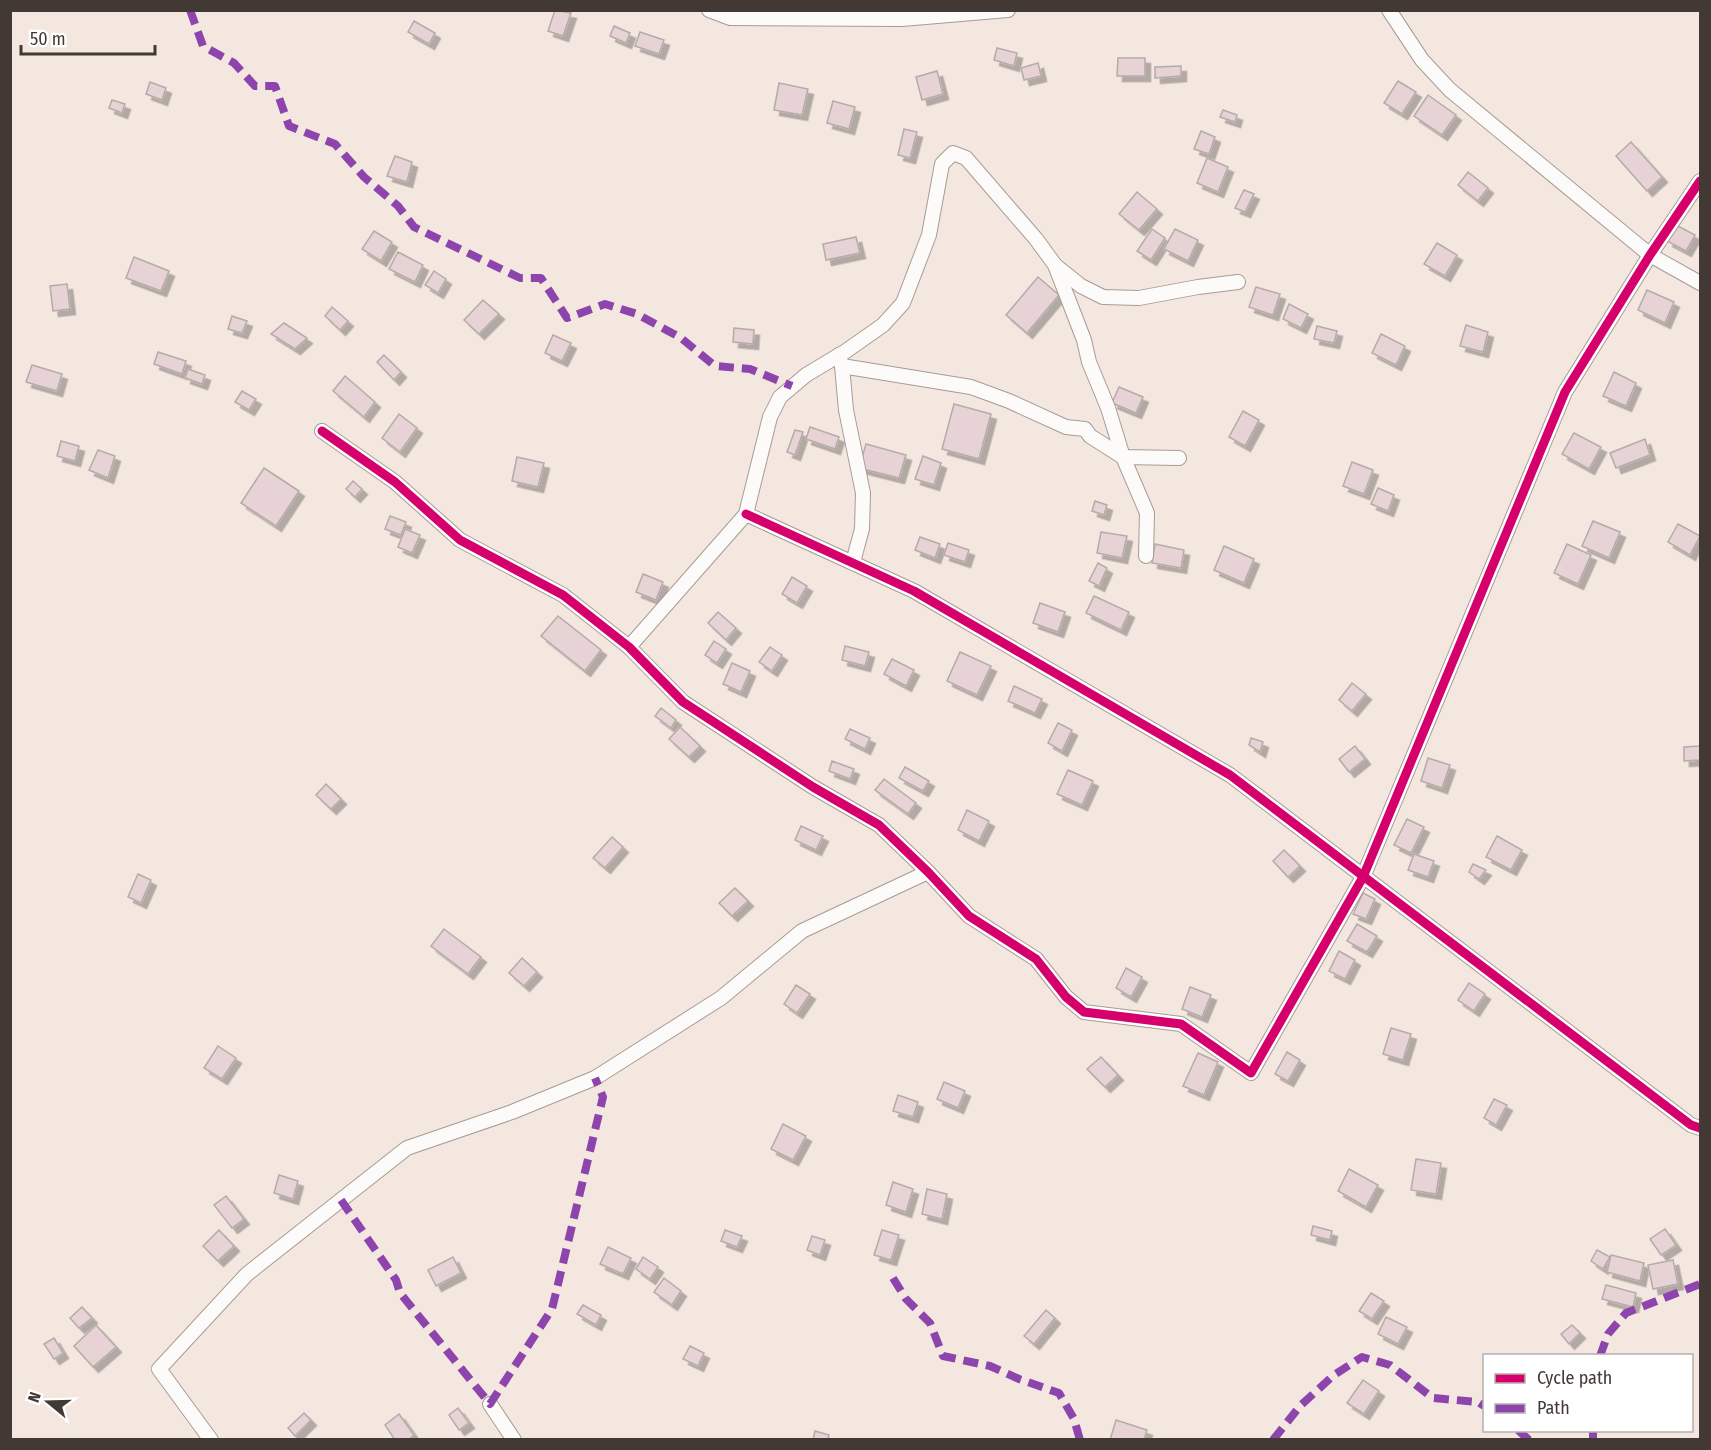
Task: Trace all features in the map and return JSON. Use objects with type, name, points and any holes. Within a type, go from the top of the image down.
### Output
[{"type":"street","points":[[709,10],[730,18],[902,19],[1008,10]]},
{"type":"street","points":[[1389,10],[1422,60],[1450,90],[1650,255],[1701,284]]},
{"type":"street","points":[[629,647],[746,514],[770,417],[780,397],[806,375],[841,360],[883,325],[903,303],[929,235],[942,164],[953,153],[966,158],[1036,239],[1055,265],[1081,286],[1103,297],[1139,298],[1238,282]]},
{"type":"street","points":[[322,430],[395,482],[460,540],[563,595],[629,647],[682,702],[813,787],[879,825],[969,916],[1036,959],[1066,997],[1084,1012],[1181,1024],[1251,1073],[1363,877],[1565,392],[1650,255],[1701,181]]},
{"type":"street","points":[[1055,265],[1084,340],[1089,362],[1108,408],[1123,457],[1147,513],[1146,556]]},
{"type":"street","points":[[841,360],[846,410],[863,493],[862,529],[853,562]]},
{"type":"street","points":[[841,360],[971,387],[1009,401],[1066,427],[1085,429],[1090,436],[1123,457],[1179,458]]},
{"type":"street","points":[[746,514],[914,591],[1230,775],[1691,1125],[1701,1128]]},
{"type":"street","points":[[211,1440],[159,1369],[247,1274],[407,1148],[512,1112],[595,1078],[721,998],[802,931],[928,872]]},
{"type":"street","points":[[490,1404],[513,1440]]},
{"type":"building","points":[[555,10],[571,13],[563,36],[548,31]]},
{"type":"building","points":[[414,21],[435,33],[429,44],[408,32]]},
{"type":"building","points":[[614,26],[630,33],[626,43],[610,36]]},
{"type":"building","points":[[640,32],[664,40],[659,54],[635,46]]},
{"type":"building","points":[[997,48],[1017,53],[1014,66],[994,60]]},
{"type":"building","points":[[1118,58],[1145,58],[1145,76],[1117,76]]},
{"type":"building","points":[[1038,63],[1041,76],[1024,80],[1021,68]]},
{"type":"building","points":[[1181,66],[1181,76],[1155,78],[1155,67]]},
{"type":"building","points":[[937,71],[943,94],[922,100],[916,77]]},
{"type":"building","points":[[1398,81],[1416,92],[1402,114],[1384,103]]},
{"type":"building","points":[[150,82],[166,88],[162,100],[146,94]]},
{"type":"building","points":[[779,83],[808,89],[802,115],[774,110]]},
{"type":"building","points":[[1428,95],[1456,115],[1442,135],[1414,116]]},
{"type":"building","points":[[112,100],[125,104],[122,113],[109,108]]},
{"type":"building","points":[[833,101],[855,107],[849,129],[827,123]]},
{"type":"building","points":[[1223,110],[1237,115],[1235,122],[1220,117]]},
{"type":"building","points":[[904,129],[917,132],[910,158],[898,155]]},
{"type":"building","points":[[1201,131],[1215,137],[1209,154],[1194,149]]},
{"type":"building","points":[[1631,142],[1662,177],[1647,191],[1616,156]]},
{"type":"building","points":[[395,156],[412,162],[407,182],[387,176]]},
{"type":"building","points":[[1207,158],[1228,167],[1218,192],[1197,183]]},
{"type":"building","points":[[1468,172],[1488,188],[1478,201],[1458,185]]},
{"type":"building","points":[[1244,190],[1254,194],[1245,212],[1235,208]]},
{"type":"building","points":[[1137,192],[1157,209],[1139,230],[1119,214]]},
{"type":"building","points":[[1676,225],[1695,235],[1686,251],[1667,241]]},
{"type":"building","points":[[1152,229],[1165,238],[1151,260],[1137,251]]},
{"type":"building","points":[[1175,229],[1198,240],[1188,261],[1164,249]]},
{"type":"building","points":[[374,231],[392,242],[381,261],[362,249]]},
{"type":"building","points":[[856,237],[860,253],[826,260],[823,244]]},
{"type":"building","points":[[1437,243],[1457,255],[1445,276],[1424,264]]},
{"type":"building","points":[[398,252],[423,265],[415,282],[389,269]]},
{"type":"building","points":[[134,257],[169,271],[161,291],[126,278]]},
{"type":"building","points":[[434,271],[446,279],[438,293],[425,285]]},
{"type":"building","points":[[1038,277],[1059,295],[1027,333],[1006,315]]},
{"type":"building","points":[[67,284],[70,309],[53,311],[50,286]]},
{"type":"building","points":[[1256,287],[1280,294],[1273,315],[1249,307]]},
{"type":"building","points":[[1647,290],[1674,302],[1665,323],[1638,310]]},
{"type":"building","points":[[483,300],[499,314],[479,334],[464,320]]},
{"type":"building","points":[[1289,304],[1308,314],[1301,328],[1283,319]]},
{"type":"building","points":[[332,307],[348,321],[340,330],[325,316]]},
{"type":"building","points":[[232,316],[247,321],[242,333],[228,329]]},
{"type":"building","points":[[284,323],[307,338],[295,349],[271,334]]},
{"type":"building","points":[[1466,325],[1488,332],[1483,352],[1460,346]]},
{"type":"building","points":[[1317,326],[1337,331],[1334,343],[1314,339]]},
{"type":"building","points":[[734,328],[754,330],[753,344],[733,342]]},
{"type":"building","points":[[1381,334],[1405,346],[1396,365],[1372,353]]},
{"type":"building","points":[[553,335],[571,343],[562,361],[545,353]]},
{"type":"building","points":[[158,352],[186,361],[182,374],[154,364]]},
{"type":"building","points":[[384,355],[401,372],[394,380],[377,362]]},
{"type":"building","points":[[32,365],[62,374],[57,391],[26,382]]},
{"type":"building","points":[[188,369],[205,375],[202,384],[185,378]]},
{"type":"building","points":[[1614,372],[1636,383],[1626,406],[1603,396]]},
{"type":"building","points":[[345,376],[375,402],[364,417],[333,391]]},
{"type":"building","points":[[1119,387],[1143,397],[1136,413],[1112,403]]},
{"type":"building","points":[[242,391],[256,399],[249,410],[235,402]]},
{"type":"building","points":[[954,404],[991,414],[979,459],[942,449]]},
{"type":"building","points":[[1243,411],[1259,420],[1245,446],[1229,437]]},
{"type":"building","points":[[399,414],[417,428],[400,452],[382,438]]},
{"type":"building","points":[[810,427],[839,437],[835,449],[806,439]]},
{"type":"building","points":[[795,430],[803,432],[795,455],[787,452]]},
{"type":"building","points":[[1574,433],[1601,447],[1589,469],[1562,454]]},
{"type":"building","points":[[1645,439],[1650,455],[1616,468],[1610,453]]},
{"type":"building","points":[[61,441],[79,446],[75,461],[57,456]]},
{"type":"building","points":[[866,444],[906,455],[899,478],[859,468]]},
{"type":"building","points":[[98,450],[115,456],[108,478],[89,470]]},
{"type":"building","points":[[923,456],[941,463],[934,485],[915,479]]},
{"type":"building","points":[[517,457],[544,463],[538,487],[512,481]]},
{"type":"building","points":[[1352,462],[1373,470],[1364,494],[1343,486]]},
{"type":"building","points":[[264,468],[299,491],[276,526],[241,503]]},
{"type":"building","points":[[353,481],[362,489],[355,497],[346,489]]},
{"type":"building","points":[[1378,488],[1394,495],[1388,511],[1371,504]]},
{"type":"building","points":[[1095,501],[1107,505],[1104,515],[1092,511]]},
{"type":"building","points":[[390,516],[406,522],[401,535],[385,529]]},
{"type":"building","points":[[1593,521],[1620,532],[1609,558],[1582,546]]},
{"type":"building","points":[[1678,524],[1700,536],[1690,555],[1668,542]]},
{"type":"building","points":[[405,529],[420,535],[412,553],[398,547]]},
{"type":"building","points":[[1101,532],[1127,536],[1122,558],[1097,553]]},
{"type":"building","points":[[920,537],[940,544],[935,558],[915,550]]},
{"type":"building","points":[[948,543],[969,550],[965,562],[944,555]]},
{"type":"building","points":[[1155,544],[1184,550],[1181,568],[1152,563]]},
{"type":"building","points":[[1567,544],[1591,555],[1578,584],[1554,573]]},
{"type":"building","points":[[1224,546],[1254,559],[1244,583],[1214,570]]},
{"type":"building","points":[[1098,563],[1107,568],[1099,586],[1089,581]]},
{"type":"building","points":[[643,574],[663,582],[656,600],[636,592]]},
{"type":"building","points":[[792,577],[807,586],[797,603],[782,594]]},
{"type":"building","points":[[1094,596],[1129,612],[1121,630],[1086,613]]},
{"type":"building","points":[[1040,603],[1065,612],[1058,632],[1033,623]]},
{"type":"building","points":[[718,612],[736,628],[726,640],[708,623]]},
{"type":"building","points":[[558,616],[601,650],[585,671],[541,636]]},
{"type":"building","points":[[714,641],[726,649],[717,663],[705,655]]},
{"type":"building","points":[[845,646],[869,652],[865,666],[842,660]]},
{"type":"building","points":[[770,647],[782,655],[772,671],[759,662]]},
{"type":"building","points":[[960,652],[991,666],[977,695],[947,681]]},
{"type":"building","points":[[892,659],[914,670],[906,686],[884,674]]},
{"type":"building","points":[[732,663],[750,671],[741,692],[723,684]]},
{"type":"building","points":[[1352,683],[1366,694],[1352,711],[1339,700]]},
{"type":"building","points":[[1014,686],[1042,699],[1035,713],[1008,701]]},
{"type":"building","points":[[661,708],[676,720],[671,728],[655,716]]},
{"type":"building","points":[[1058,723],[1072,730],[1062,751],[1048,743]]},
{"type":"building","points":[[680,727],[700,746],[689,757],[669,739]]},
{"type":"building","points":[[850,729],[870,738],[865,749],[845,739]]},
{"type":"building","points":[[1251,738],[1263,742],[1260,752],[1249,745]]},
{"type":"building","points":[[1355,746],[1365,759],[1349,772],[1339,759]]},
{"type":"building","points":[[1700,746],[1700,760],[1684,761],[1684,747]]},
{"type":"building","points":[[1428,758],[1450,765],[1442,788],[1421,781]]},
{"type":"building","points":[[832,761],[854,769],[850,779],[829,771]]},
{"type":"building","points":[[905,767],[929,781],[923,791],[899,778]]},
{"type":"building","points":[[1068,770],[1093,781],[1082,805],[1057,794]]},
{"type":"building","points":[[884,779],[916,803],[908,814],[875,790]]},
{"type":"building","points":[[326,784],[341,799],[331,809],[316,795]]},
{"type":"building","points":[[967,810],[989,821],[979,841],[958,830]]},
{"type":"building","points":[[1407,819],[1424,827],[1411,853],[1394,845]]},
{"type":"building","points":[[801,826],[823,836],[816,850],[795,840]]},
{"type":"building","points":[[1497,836],[1522,850],[1511,870],[1486,857]]},
{"type":"building","points":[[612,837],[623,847],[605,868],[593,858]]},
{"type":"building","points":[[1284,850],[1300,866],[1288,877],[1273,861]]},
{"type":"building","points":[[1414,854],[1434,861],[1428,877],[1408,870]]},
{"type":"building","points":[[1473,864],[1486,870],[1479,879],[1469,872]]},
{"type":"building","points":[[138,874],[151,880],[141,903],[128,897]]},
{"type":"building","points":[[735,888],[748,901],[732,916],[719,903]]},
{"type":"building","points":[[1363,893],[1375,899],[1366,919],[1353,914]]},
{"type":"building","points":[[1357,924],[1377,936],[1367,952],[1347,941]]},
{"type":"building","points":[[444,929],[481,957],[468,974],[431,946]]},
{"type":"building","points":[[1339,951],[1355,960],[1345,979],[1329,971]]},
{"type":"building","points":[[522,958],[537,972],[524,986],[509,973]]},
{"type":"building","points":[[1126,968],[1142,977],[1131,997],[1116,988]]},
{"type":"building","points":[[1469,983],[1485,994],[1474,1011],[1458,1000]]},
{"type":"building","points":[[796,985],[810,994],[797,1013],[784,1004]]},
{"type":"building","points":[[1190,987],[1211,995],[1202,1017],[1182,1009]]},
{"type":"building","points":[[1391,1028],[1411,1034],[1403,1060],[1383,1054]]},
{"type":"building","points":[[218,1046],[236,1058],[222,1079],[204,1068]]},
{"type":"building","points":[[1287,1052],[1300,1060],[1288,1081],[1275,1074]]},
{"type":"building","points":[[1198,1053],[1218,1062],[1204,1095],[1183,1086]]},
{"type":"building","points":[[1101,1057],[1118,1075],[1105,1087],[1087,1069]]},
{"type":"building","points":[[944,1082],[965,1091],[958,1108],[937,1099]]},
{"type":"building","points":[[898,1095],[918,1102],[913,1117],[893,1111]]},
{"type":"building","points":[[1494,1099],[1507,1105],[1496,1125],[1484,1118]]},
{"type":"building","points":[[783,1124],[806,1136],[793,1160],[771,1149]]},
{"type":"building","points":[[1416,1159],[1441,1163],[1436,1194],[1411,1190]]},
{"type":"building","points":[[1349,1169],[1378,1185],[1366,1207],[1338,1191]]},
{"type":"building","points":[[279,1175],[298,1181],[293,1199],[274,1193]]},
{"type":"building","points":[[893,1182],[913,1189],[906,1212],[886,1205]]},
{"type":"building","points":[[927,1189],[947,1194],[942,1219],[922,1214]]},
{"type":"building","points":[[226,1196],[244,1219],[232,1228],[214,1205]]},
{"type":"building","points":[[1313,1226],[1332,1231],[1330,1240],[1311,1235]]},
{"type":"building","points":[[1665,1229],[1676,1245],[1661,1255],[1650,1239]]},
{"type":"building","points":[[219,1230],[234,1246],[218,1261],[203,1246]]},
{"type":"building","points":[[725,1230],[742,1236],[737,1247],[721,1241]]},
{"type":"building","points":[[882,1230],[899,1235],[891,1260],[874,1255]]},
{"type":"building","points":[[812,1236],[825,1240],[820,1255],[807,1250]]},
{"type":"building","points":[[608,1247],[631,1258],[623,1274],[600,1264]]},
{"type":"building","points":[[1597,1250],[1610,1257],[1603,1269],[1591,1261]]},
{"type":"building","points":[[1611,1255],[1644,1263],[1640,1281],[1607,1272]]},
{"type":"building","points":[[453,1257],[461,1273],[436,1286],[428,1270]]},
{"type":"building","points":[[643,1257],[658,1267],[650,1279],[636,1269]]},
{"type":"building","points":[[1673,1260],[1678,1284],[1653,1289],[1648,1265]]},
{"type":"building","points":[[664,1278],[681,1291],[672,1305],[654,1292]]},
{"type":"building","points":[[1606,1285],[1636,1293],[1633,1307],[1602,1299]]},
{"type":"building","points":[[1371,1293],[1384,1301],[1372,1319],[1359,1311]]},
{"type":"building","points":[[583,1305],[601,1315],[596,1325],[577,1314]]},
{"type":"building","points":[[82,1307],[92,1318],[79,1328],[70,1318]]},
{"type":"building","points":[[1046,1310],[1055,1318],[1034,1344],[1024,1336]]},
{"type":"building","points":[[1386,1317],[1407,1327],[1398,1344],[1378,1334]]},
{"type":"building","points":[[96,1325],[116,1347],[93,1367],[74,1346]]},
{"type":"building","points":[[1572,1325],[1580,1333],[1569,1344],[1561,1334]]},
{"type":"building","points":[[54,1338],[63,1353],[54,1359],[44,1344]]},
{"type":"building","points":[[690,1346],[704,1353],[698,1366],[683,1359]]},
{"type":"building","points":[[1363,1380],[1379,1391],[1364,1414],[1347,1403]]},
{"type":"building","points":[[458,1408],[469,1423],[459,1430],[449,1415]]},
{"type":"building","points":[[304,1413],[311,1420],[295,1436],[288,1428]]},
{"type":"building","points":[[399,1414],[414,1435],[408,1440],[395,1440],[385,1425]]},
{"type":"building","points":[[1116,1420],[1147,1430],[1144,1440],[1110,1440]]},
{"type":"building","points":[[815,1431],[829,1435],[828,1440],[813,1440]]},
{"type":"marked path","points":[[190,10],[203,46],[234,63],[255,86],[275,86],[289,126],[335,144],[364,177],[398,206],[414,227],[520,278],[541,278],[567,318],[605,304],[637,314],[681,338],[715,366],[750,369],[792,386]]},
{"type":"marked path","points":[[341,1200],[396,1280],[400,1293],[490,1404],[552,1309],[603,1097],[595,1078]]},
{"type":"marked path","points":[[893,1278],[906,1299],[930,1323],[943,1356],[990,1366],[1059,1393],[1074,1419],[1080,1440]]},
{"type":"marked path","points":[[1601,1354],[1608,1334],[1626,1313],[1700,1284]]},
{"type":"marked path","points":[[1273,1440],[1300,1406],[1334,1375],[1362,1357],[1390,1365],[1433,1398],[1478,1402],[1483,1405]]},
{"type":"marked path","points":[[1520,1432],[1529,1440]]},
{"type":"marked path","points":[[1593,1432],[1593,1440]]},
{"type":"cycle path","points":[[322,431],[395,482],[460,540],[563,595],[629,647],[683,702],[813,787],[879,825],[969,916],[1036,959],[1066,997],[1084,1012],[1181,1024],[1251,1073],[1363,877],[1565,392],[1650,255],[1700,181]]},
{"type":"cycle path","points":[[746,514],[914,591],[1230,775],[1691,1125],[1700,1128]]}]
